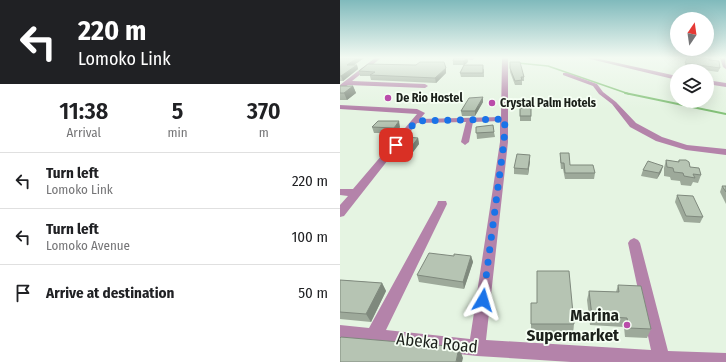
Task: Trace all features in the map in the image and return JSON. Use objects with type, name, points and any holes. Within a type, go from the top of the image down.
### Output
[{"type":"street","points":[[340,88],[356,75]]},
{"type":"street","points":[[477,348],[504,142],[505,75]]},
{"type":"street","points":[[567,75],[595,85],[601,93],[614,103],[633,125],[659,139],[686,146],[726,152]]},
{"type":"street","points":[[346,83],[425,86]]},
{"type":"street","points":[[714,83],[726,85]]},
{"type":"street","points":[[340,107],[420,111],[421,113],[340,213]]},
{"type":"street","points":[[416,121],[505,119]]},
{"type":"street","points":[[465,142],[470,120]]},
{"type":"street","points":[[340,192],[357,193]]},
{"type":"street","points":[[374,336],[442,204]]},
{"type":"street","points":[[634,242],[662,360]]},
{"type":"street","name":"Abeka Road","points":[[340,333],[477,348],[662,360],[726,362]]},
{"type":"building","points":[[370,75],[438,75],[435,78]]},
{"type":"building","points":[[513,75],[523,75],[524,77],[521,77],[522,80],[515,81]]},
{"type":"building","points":[[340,86],[353,86],[344,93],[340,93]]},
{"type":"building","points":[[483,97],[475,111],[461,111],[469,98]]},
{"type":"building","points":[[520,108],[531,108],[531,116],[520,116]]},
{"type":"building","points":[[378,121],[399,121],[394,128],[372,127]]},
{"type":"building","points":[[493,125],[494,132],[476,133],[476,127]]},
{"type":"building","points":[[406,137],[418,138],[409,150],[395,149]]},
{"type":"building","points":[[560,153],[569,153],[570,165],[593,165],[595,173],[565,173],[564,163],[561,163]]},
{"type":"building","points":[[517,154],[530,155],[528,169],[514,168]]},
{"type":"building","points":[[666,160],[679,162],[679,160],[686,160],[689,162],[690,167],[699,168],[701,175],[693,174],[695,178],[684,176],[683,173],[674,172],[673,168],[667,167]]},
{"type":"building","points":[[648,161],[663,166],[659,173],[643,170]]},
{"type":"building","points":[[722,186],[726,186],[726,192]]},
{"type":"building","points":[[677,195],[693,196],[703,217],[686,216]]},
{"type":"building","points":[[429,253],[454,256],[454,254],[471,256],[463,282],[417,275]]},
{"type":"building","points":[[537,271],[569,271],[574,324],[531,324],[531,303],[537,303]]},
{"type":"building","points":[[340,280],[382,283],[366,314],[340,312]]},
{"type":"building","points":[[618,285],[641,286],[651,329],[629,328],[627,318],[592,316],[589,291],[619,292]]},
{"type":"building","points":[[341,337],[459,347],[456,362],[340,362]]},
{"type":"waterway","points":[[574,75],[628,94]]},
{"type":"waterway","points":[[628,94],[726,114]]},
{"type":"place","name":"De Rio Hostel","points":[[388,98]]},
{"type":"place","name":"Crystal Palm Hotels","points":[[492,103]]},
{"type":"place","name":"Marina Supermarket","points":[[627,325]]},
{"type":"route","points":[[396,145],[416,121],[505,119],[504,142],[483,300]]}]
